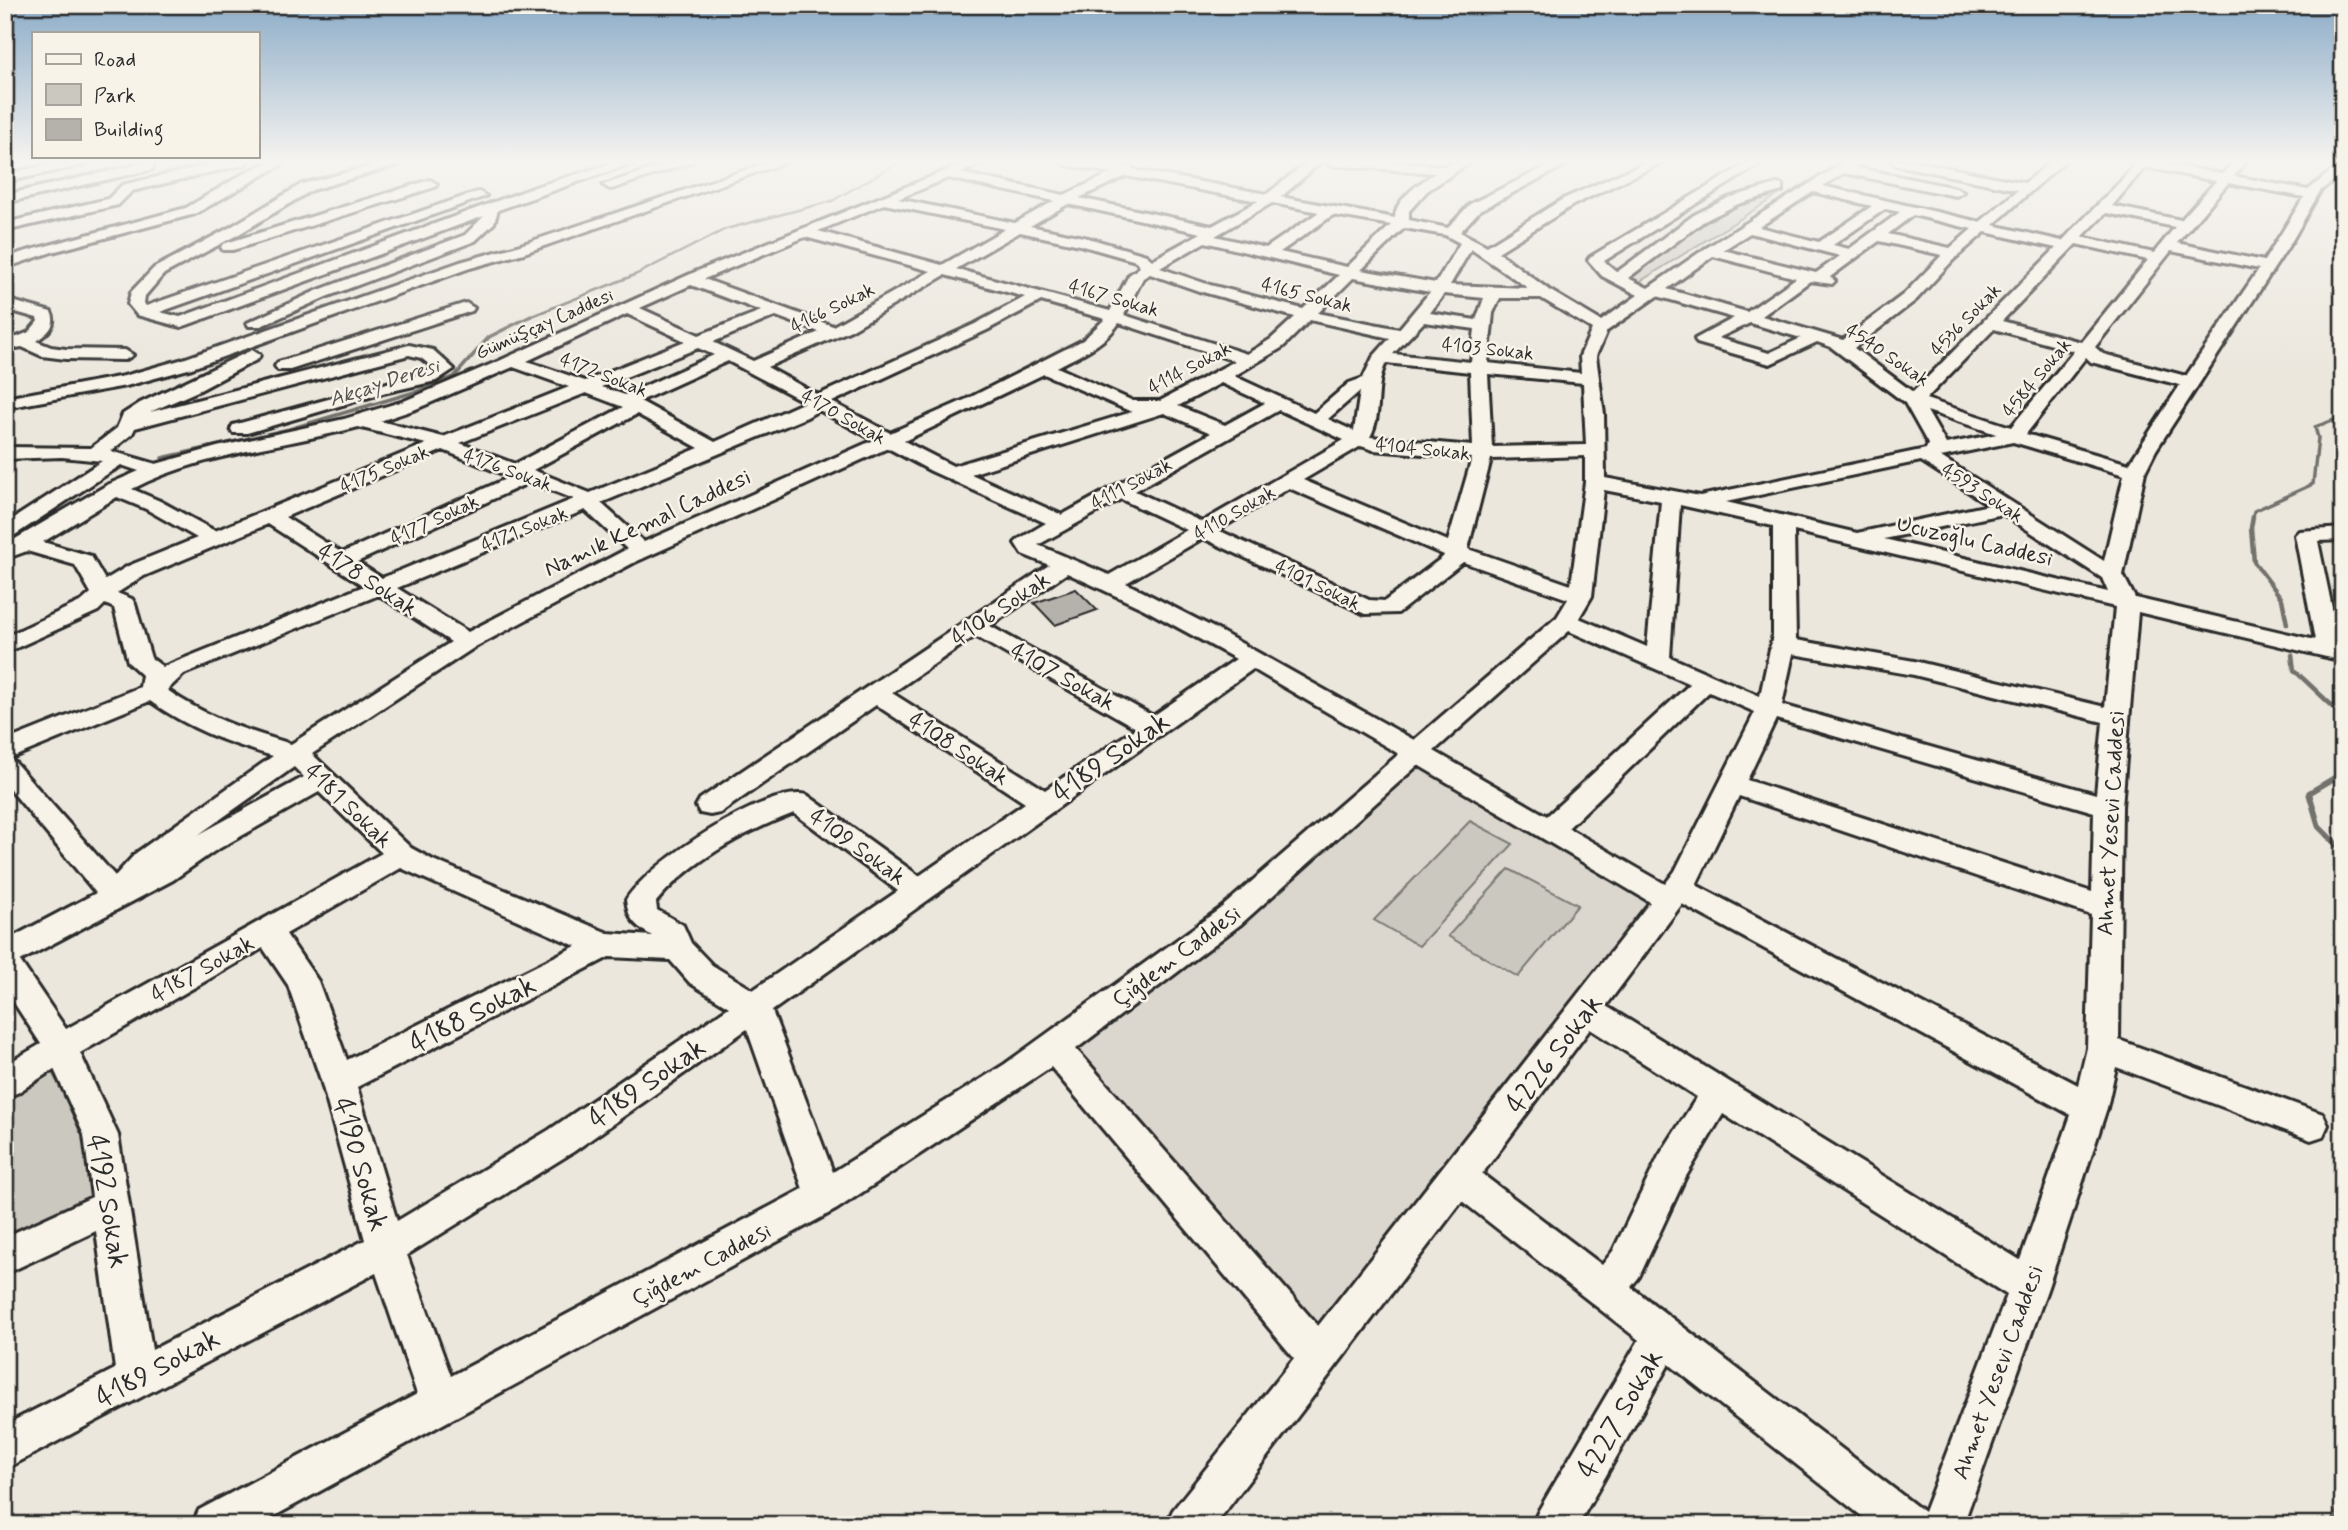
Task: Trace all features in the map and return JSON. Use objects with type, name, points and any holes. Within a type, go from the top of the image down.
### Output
[{"type":"street","points":[[5,257],[40,232]]},
{"type":"street","points":[[5,264],[114,232]]},
{"type":"street","points":[[229,232],[159,271],[137,295],[136,304],[143,312],[181,322],[432,232]]},
{"type":"street","points":[[225,235],[240,232]]},
{"type":"street","points":[[180,258],[281,232]]},
{"type":"street","points":[[309,238],[324,232]]},
{"type":"street","points":[[143,312],[375,232]]},
{"type":"street","points":[[465,265],[480,232]]},
{"type":"street","points":[[5,403],[126,381],[186,364],[465,265],[571,232]]},
{"type":"street","name":"Gümüşçay Caddesi","points":[[16,549],[114,489],[155,471],[356,421],[409,405],[514,362],[803,232]]},
{"type":"street","name":"4167 Sokak","points":[[805,232],[1115,317],[1250,359]]},
{"type":"street","name":"4166 Sokak","points":[[752,367],[834,332],[1009,232]]},
{"type":"street","name":"4165 Sokak","points":[[1041,232],[1141,258],[1148,268],[1187,283],[1306,316],[1402,335]]},
{"type":"street","points":[[1116,250],[1144,232]]},
{"type":"street","points":[[1202,232],[1269,253],[1440,288],[1494,293],[1544,293]]},
{"type":"street","name":"Namık Kemal Caddesi","points":[[5,955],[115,896],[146,860],[338,724],[467,642],[641,551],[973,403],[1089,344],[1106,330],[1115,317],[1136,275],[1210,232]]},
{"type":"street","points":[[1269,253],[1298,232]]},
{"type":"street","name":"4114 Sokak","points":[[952,473],[1128,420],[1164,406],[1221,376],[1277,343],[1352,272],[1387,232]]},
{"type":"street","points":[[1488,252],[1519,232]]},
{"type":"street","points":[[1640,232],[1595,260],[1600,268],[1617,279],[1680,232]]},
{"type":"street","points":[[1573,608],[1595,482],[1597,450],[1588,356],[1595,337],[1601,328],[1740,232]]},
{"type":"street","points":[[1764,232],[1851,254]]},
{"type":"street","points":[[1821,247],[1842,232]]},
{"type":"street","points":[[1817,336],[1769,359],[1703,339],[1751,317],[1818,279],[1881,232]]},
{"type":"street","points":[[1844,347],[1910,297],[1954,253],[1980,232]]},
{"type":"street","points":[[2010,232],[2069,243],[2267,266]]},
{"type":"street","name":"4536 Sokak","points":[[1912,400],[1923,393],[2079,232]]},
{"type":"street","name":"4584 Sokak","points":[[1698,502],[2014,436],[2087,349],[2178,232]]},
{"type":"street","points":[[2127,603],[2117,589],[2112,575],[2135,472],[2146,450],[2289,232]]},
{"type":"street","points":[[1451,233],[1488,252],[1544,293],[1601,328]]},
{"type":"street","points":[[1876,236],[1954,253]]},
{"type":"street","points":[[1357,440],[1364,432],[1375,367],[1440,288],[1454,269],[1469,240]]},
{"type":"street","points":[[126,381],[321,294],[475,242]]},
{"type":"street","points":[[1711,251],[1818,279]]},
{"type":"street","name":"4540 Sokak","points":[[1617,279],[1651,292],[1817,336],[1844,347],[1912,400],[2014,436],[2135,472]]},
{"type":"street","points":[[692,280],[834,332]]},
{"type":"street","points":[[137,295],[164,286]]},
{"type":"street","name":"4101 Sokak","points":[[1118,490],[1365,607],[1378,610],[1390,608],[1453,561],[1456,552],[1483,453],[1479,369],[1485,313],[1494,293]]},
{"type":"street","name":"4171 Sokak","points":[[5,751],[152,691],[174,669],[801,413],[820,401],[981,327],[1039,296]]},
{"type":"street","points":[[5,304],[45,316],[47,321],[46,326],[5,348]]},
{"type":"street","points":[[194,386],[287,365],[466,308]]},
{"type":"street","name":"4170 Sokak","points":[[628,309],[820,401],[952,473],[1060,522]]},
{"type":"street","name":"4175 Sokak","points":[[5,646],[90,606],[116,582],[136,571],[442,444],[775,311]]},
{"type":"street","points":[[1419,316],[1484,326]]},
{"type":"street","points":[[1990,323],[2087,349],[2097,358],[2191,383]]},
{"type":"street","points":[[95,454],[125,430],[130,418],[146,407],[194,386],[265,347],[276,340],[283,330]]},
{"type":"street","points":[[22,341],[48,352],[66,355],[125,355]]},
{"type":"street","points":[[5,533],[126,460],[430,377],[445,369],[419,350],[386,354],[355,365],[127,424]]},
{"type":"street","name":"4177 Sokak","points":[[342,561],[520,475],[631,404],[728,355]]},
{"type":"street","name":"4103 Sokak","points":[[1383,358],[1590,379]]},
{"type":"street","name":"4172 Sokak","points":[[514,362],[631,404],[715,449]]},
{"type":"street","points":[[355,365],[379,389]]},
{"type":"street","points":[[1044,367],[1130,407],[1164,406],[1224,432]]},
{"type":"street","name":"4104 Sokak","points":[[1221,376],[1357,440],[1399,447],[1483,453],[1597,450]]},
{"type":"street","points":[[1315,421],[1355,387],[1372,380]]},
{"type":"street","points":[[5,386],[62,393]]},
{"type":"street","points":[[1912,400],[1937,444],[1930,453]]},
{"type":"street","name":"4111 Sokak","points":[[1065,564],[1026,546],[1030,540],[1060,522],[1277,404]]},
{"type":"street","name":"4176 Sokak","points":[[356,421],[425,437],[520,475],[580,495],[641,551]]},
{"type":"street","name":"4110 Sokak","points":[[1111,583],[1357,440]]},
{"type":"street","points":[[5,453],[95,454],[126,460],[155,471]]},
{"type":"street","name":"4593 Sokak","points":[[1930,453],[2112,575]]},
{"type":"street","points":[[1288,481],[1456,552],[1573,608],[1658,660],[1769,709],[2108,807]]},
{"type":"street","name":"Ucuzoğlu Caddesi","points":[[1595,482],[1698,502],[2336,652]]},
{"type":"street","points":[[114,489],[153,505],[214,539]]},
{"type":"street","points":[[1658,660],[1671,496]]},
{"type":"street","points":[[1855,539],[2007,507]]},
{"type":"street","name":"4178 Sokak","points":[[270,516],[467,642]]},
{"type":"street","name":"4226 Sokak","points":[[1188,1525],[1459,1177],[1686,877],[1769,709],[1785,635],[1783,522]]},
{"type":"street","points":[[2336,652],[2306,534],[2343,534]]},
{"type":"street","points":[[16,549],[83,561],[102,594],[124,604],[141,662],[155,672],[152,691]]},
{"type":"street","name":"4106 Sokak","points":[[710,806],[1065,564],[1111,583],[1252,659],[1418,751],[1548,831],[1672,894]]},
{"type":"street","name":"Ahmet Yesevi Caddesi","points":[[1941,1525],[2029,1287],[2090,1108],[2103,1048],[2108,807],[2127,603]]},
{"type":"street","name":"Çiğdem Caddesi","points":[[214,1525],[824,1197],[929,1133],[1055,1048],[1231,916],[1418,751],[1573,608]]},
{"type":"street","name":"4107 Sokak","points":[[974,626],[1152,726]]},
{"type":"street","points":[[1782,645],[1914,668],[2115,717]]},
{"type":"street","name":"4189 Sokak","points":[[5,1448],[386,1248],[561,1141],[1152,726],[1252,659]]},
{"type":"street","points":[[1548,831],[1706,682]]},
{"type":"street","name":"4181 Sokak","points":[[152,691],[188,716],[224,733],[296,754],[401,855],[455,883],[605,945]]},
{"type":"street","name":"4108 Sokak","points":[[875,694],[1044,802]]},
{"type":"street","points":[[5,765],[115,896],[163,873],[203,845],[322,779]]},
{"type":"street","points":[[1732,784],[2105,908]]},
{"type":"street","points":[[797,802],[765,813],[690,857],[652,884],[641,900],[643,916],[672,933],[678,950],[701,974],[755,1007],[824,1197]]},
{"type":"street","name":"4109 Sokak","points":[[797,802],[919,891]]},
{"type":"street","name":"4187 Sokak","points":[[5,1083],[61,1048],[401,855]]},
{"type":"street","points":[[1672,894],[2090,1108]]},
{"type":"street","name":"4190 Sokak","points":[[268,932],[302,981],[338,1080],[386,1248],[441,1404]]},
{"type":"street","points":[[605,945],[678,950]]},
{"type":"street","name":"4188 Sokak","points":[[338,1080],[605,945]]},
{"type":"street","name":"4192 Sokak","points":[[5,964],[61,1048],[101,1135],[136,1378]]},
{"type":"street","points":[[1586,1010],[2029,1287]]},
{"type":"street","points":[[1055,1048],[1320,1357]]},
{"type":"street","points":[[2103,1048],[2311,1125]]},
{"type":"street","points":[[1605,1292],[1626,1264],[1672,1167],[1718,1093]]},
{"type":"street","points":[[1459,1177],[1909,1525]]},
{"type":"street","points":[[5,1256],[112,1206]]},
{"type":"street","name":"4227 Sokak","points":[[1554,1525],[1664,1337]]},
{"type":"shaded area","points":[[1418,751],[1668,899],[1319,1357],[1055,1048]]},
{"type":"green space","points":[[1690,232],[1718,232],[1636,284],[1626,281],[1631,270]]},
{"type":"green space","points":[[1470,821],[1513,844],[1419,946],[1374,920]]},
{"type":"green space","points":[[1509,869],[1578,905],[1518,977],[1448,936]]},
{"type":"green space","points":[[49,1067],[88,1138],[95,1195],[91,1202],[5,1248],[5,1091]]},
{"type":"building","points":[[1076,589],[1097,610],[1055,625],[1034,603]]},
{"type":"waterway","name":"Akçay Deresi","points":[[527,318],[637,274],[719,232]]},
{"type":"waterway","name":"Akçay Deresi","points":[[527,318],[531,316]]},
{"type":"waterway","name":"Akçay Deresi","points":[[162,458],[289,429],[418,391],[454,377],[489,337],[527,318]]},
{"type":"waterway","points":[[2253,518],[2254,511],[2313,484],[2318,438],[2315,427],[2343,417]]},
{"type":"waterway","name":"Akçay Deresi","points":[[94,482],[125,466]]},
{"type":"waterway","name":"Akçay Deresi","points":[[41,518],[74,496]]},
{"type":"waterway","name":"Akçay Deresi","points":[[5,543],[44,517]]},
{"type":"waterway","points":[[2253,517],[2251,528],[2254,562],[2282,599],[2287,624]]},
{"type":"waterway","points":[[2292,655],[2294,670],[2343,716]]},
{"type":"waterway","points":[[2338,776],[2343,773]]},
{"type":"waterway","points":[[2341,774],[2309,793],[2319,827],[2343,851]]},
{"type":"waterway","points":[[2333,1525],[2343,1503]]}]
